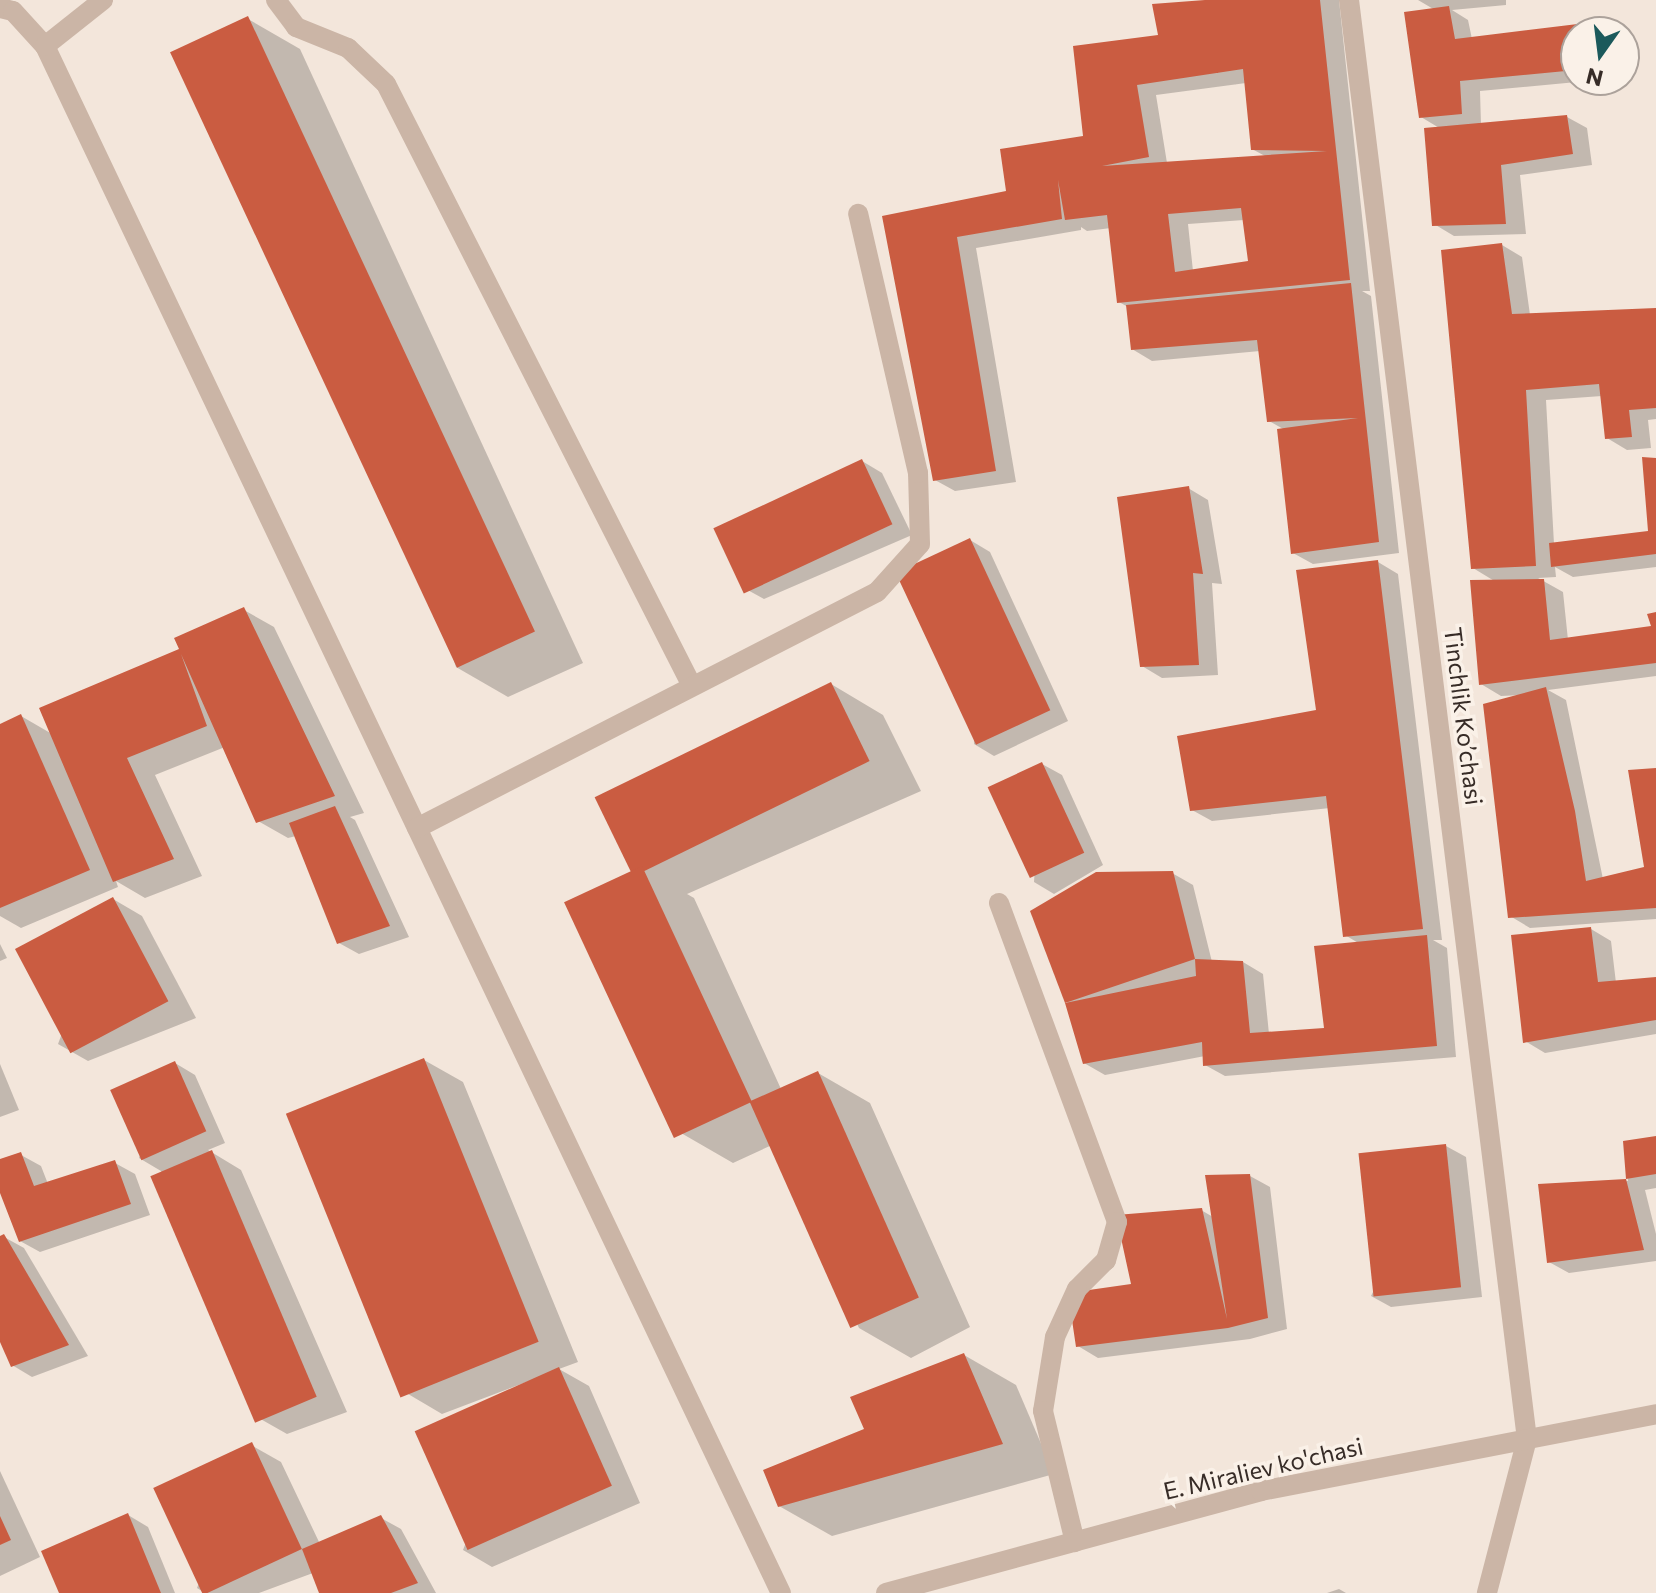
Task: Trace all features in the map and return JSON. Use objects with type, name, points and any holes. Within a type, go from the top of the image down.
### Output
[{"type":"street","points":[[45,46],[103,0]]},
{"type":"street","points":[[276,0],[296,27],[348,48],[386,84],[692,686]]},
{"type":"street","name":"Tinchlik Ko’chasi","points":[[1349,0],[1527,1439]]},
{"type":"street","points":[[0,8],[13,11],[45,46],[781,1593]]},
{"type":"street","points":[[417,828],[877,592],[920,544],[918,473],[858,214]]},
{"type":"street","points":[[999,903],[1117,1222],[1106,1260],[1077,1289],[1055,1337],[1043,1411],[1075,1542]]},
{"type":"street","name":"E. Miraliev ko'chasi","points":[[886,1593],[1261,1491],[1656,1414]]},
{"type":"street","points":[[1487,1593],[1527,1439]]},
{"type":"building","points":[[1205,0],[1320,0],[1350,280],[1117,303],[1107,215],[1065,220],[1058,180],[1062,219],[957,237],[996,471],[933,481],[882,216],[1006,191],[1000,149],[1083,136],[1073,46],[1158,35],[1152,4]],"holes":[[[1243,69],[1251,150],[1327,151],[1102,166],[1149,157],[1137,85]],[[1241,208],[1248,261],[1175,272],[1168,214]]]},
{"type":"building","points":[[1449,6],[1455,39],[1560,26],[1560,72],[1460,81],[1462,114],[1419,118],[1404,12]]},
{"type":"building","points":[[248,16],[535,631],[457,668],[170,52]]},
{"type":"building","points":[[1567,115],[1573,154],[1501,165],[1506,224],[1432,226],[1424,128]]},
{"type":"building","points":[[1502,243],[1512,314],[1656,308],[1656,408],[1629,410],[1632,437],[1605,439],[1599,384],[1526,390],[1536,566],[1471,569],[1441,250]]},
{"type":"building","points":[[1351,283],[1379,542],[1291,554],[1277,429],[1358,418],[1267,422],[1257,340],[1131,350],[1126,305]]},
{"type":"building","points":[[1642,457],[1656,458],[1656,554],[1551,567],[1549,543],[1648,531]]},
{"type":"building","points":[[862,459],[892,524],[744,594],[713,528]]},
{"type":"building","points":[[1189,486],[1203,574],[1193,573],[1199,665],[1140,667],[1117,497]]},
{"type":"building","points":[[970,538],[1050,710],[976,745],[896,573]]},
{"type":"building","points":[[1378,560],[1423,929],[1343,937],[1326,796],[1190,811],[1177,736],[1316,710],[1296,570]]},
{"type":"building","points":[[1544,579],[1550,640],[1651,626],[1647,614],[1656,612],[1656,663],[1479,685],[1470,580]]},
{"type":"building","points":[[244,607],[335,796],[256,823],[181,654],[207,726],[127,758],[174,859],[113,882],[39,708],[179,649],[174,638]]},
{"type":"building","points":[[831,682],[870,761],[633,876],[595,797]]},
{"type":"building","points":[[1546,687],[1575,811],[1586,881],[1644,867],[1628,770],[1656,768],[1656,908],[1508,918],[1483,704]]},
{"type":"building","points":[[21,714],[90,870],[0,908],[0,724]]},
{"type":"building","points":[[1042,762],[1084,853],[1030,878],[988,787]]},
{"type":"building","points":[[335,806],[390,926],[337,944],[289,823]]},
{"type":"building","points":[[642,866],[752,1102],[674,1138],[564,902]]},
{"type":"building","points":[[1173,871],[1195,959],[1065,1003],[1030,911],[1096,872]]},
{"type":"building","points":[[113,897],[168,1001],[70,1053],[15,949]]},
{"type":"building","points":[[1591,927],[1598,982],[1656,977],[1656,1020],[1523,1043],[1511,935]]},
{"type":"building","points":[[1427,935],[1437,1046],[1203,1066],[1202,1042],[1083,1064],[1065,1003],[1196,976],[1195,959],[1243,961],[1250,1033],[1324,1028],[1314,946]]},
{"type":"building","points":[[424,1058],[539,1342],[400,1398],[286,1114]]},
{"type":"building","points":[[175,1061],[206,1131],[141,1160],[110,1090]]},
{"type":"building","points":[[818,1071],[919,1298],[850,1328],[749,1102]]},
{"type":"building","points":[[1656,1136],[1656,1174],[1626,1179],[1623,1141]]},
{"type":"building","points":[[1446,1144],[1461,1287],[1374,1296],[1358,1153]]},
{"type":"building","points":[[212,1150],[317,1397],[255,1423],[150,1176]]},
{"type":"building","points":[[21,1152],[34,1186],[115,1160],[131,1204],[19,1242],[0,1193],[0,1159]]},
{"type":"building","points":[[1250,1174],[1268,1318],[1228,1328],[1076,1347],[1068,1293],[1131,1284],[1116,1215],[1202,1208],[1227,1319],[1205,1175]]},
{"type":"building","points":[[1626,1179],[1644,1250],[1547,1263],[1538,1184]]},
{"type":"building","points":[[4,1234],[69,1345],[11,1367],[0,1342],[0,1236]]},
{"type":"building","points":[[964,1353],[1003,1444],[778,1507],[763,1470],[864,1429],[850,1397]]},
{"type":"building","points":[[559,1367],[612,1486],[468,1550],[415,1431]]},
{"type":"building","points":[[252,1442],[302,1549],[202,1593],[153,1488]]},
{"type":"building","points":[[128,1513],[161,1593],[59,1593],[41,1551]]},
{"type":"building","points":[[381,1515],[418,1583],[391,1593],[319,1593],[302,1549]]},
{"type":"building","points":[[0,1516],[11,1540],[0,1545]]}]
